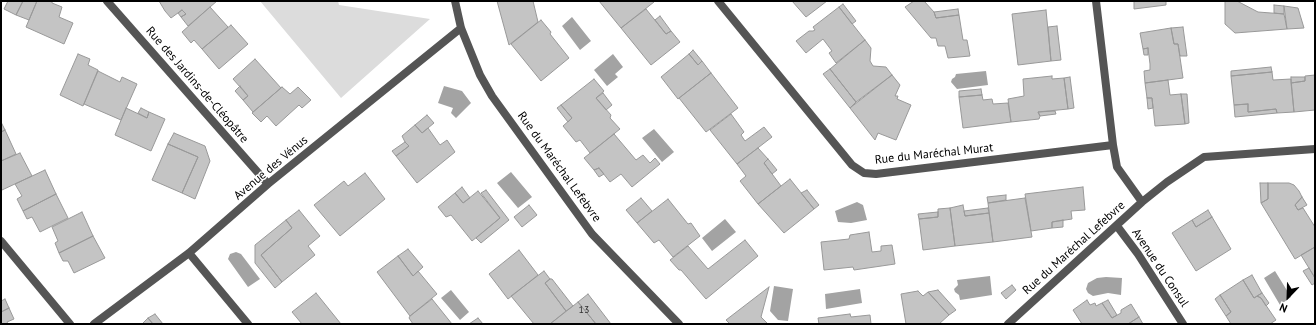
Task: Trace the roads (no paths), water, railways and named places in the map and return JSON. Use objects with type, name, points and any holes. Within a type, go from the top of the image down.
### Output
[{"type":"street","name":"Rue des Jardins-de-Cléopâtre","points":[[107,1],[268,184]]},
{"type":"street","name":"Rue du Maréchal Lefebvre","points":[[455,1],[461,28],[480,75],[492,96],[592,234],[679,324]]},
{"type":"street","name":"Rue du Maréchal Murat","points":[[718,1],[852,165],[864,173],[876,174],[1113,145]]},
{"type":"street","name":"Rue du Maréchal Lefebvre","points":[[1008,324],[1142,202],[1117,166],[1113,145],[1096,1]]},
{"type":"street","name":"Avenue des Vénus","points":[[94,324],[189,252],[268,184],[461,28]]},
{"type":"street","points":[[1142,202],[1167,182],[1204,157],[1315,149]]},
{"type":"street","name":"Avenue du Consul","points":[[1117,226],[1138,254],[1183,324]]},
{"type":"street","points":[[1,241],[70,324]]},
{"type":"street","points":[[189,252],[248,324]]}]
